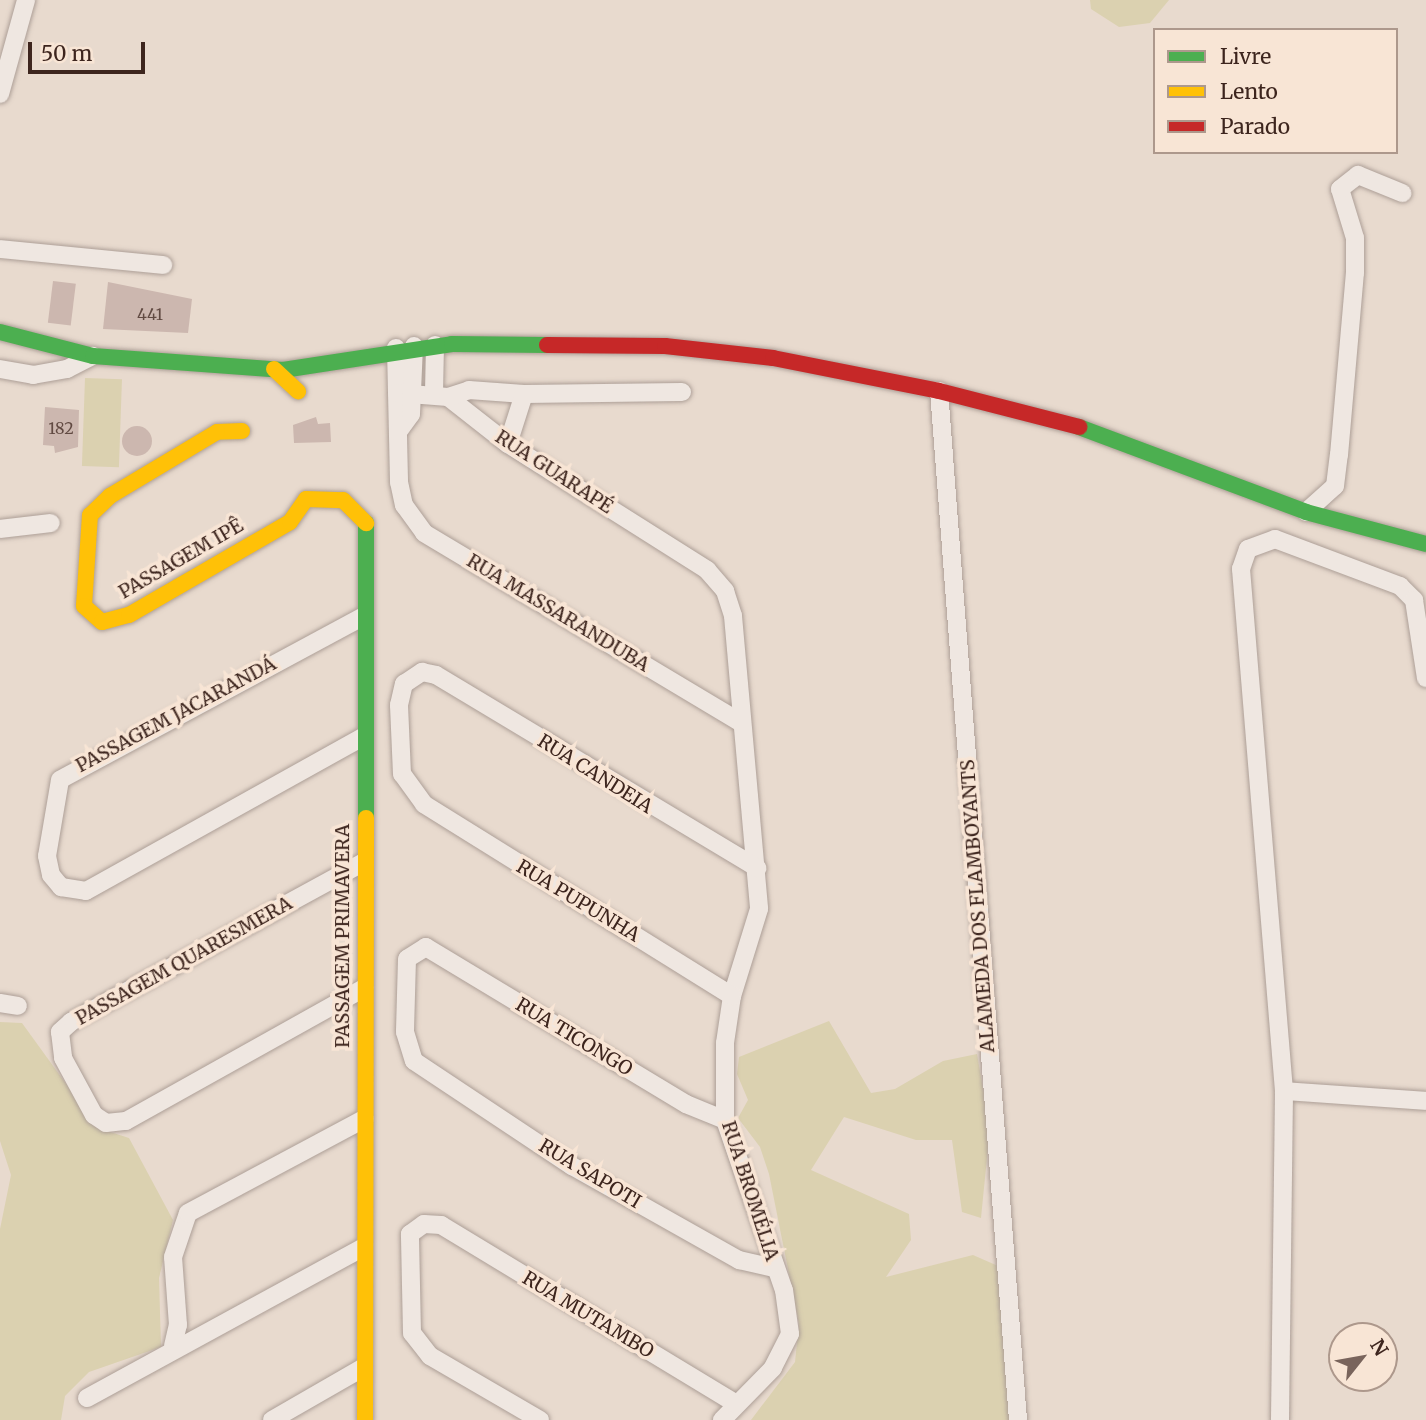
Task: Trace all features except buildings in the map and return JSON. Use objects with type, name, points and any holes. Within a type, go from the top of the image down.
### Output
[{"type":"main road","points":[[0,332],[93,356],[274,369],[336,366],[396,348],[435,345],[664,346],[773,358],[939,391],[1087,429],[1306,512],[1406,535],[1426,544]]},
{"type":"main road","points":[[324,382],[336,366]]},
{"type":"main road","points":[[274,369],[298,391]]},
{"type":"main road","name":"PASSAGEM IPÊ","points":[[242,431],[217,432],[110,496],[90,515],[84,606],[102,622],[129,615],[290,522],[306,499]]},
{"type":"main road","name":"PASSAGEM PRIMAVERA","points":[[306,499],[343,500],[367,524],[363,616],[365,1420]]},
{"type":"main road","points":[[1406,535],[1426,535]]},
{"type":"street","points":[[0,94],[26,0]]},
{"type":"street","points":[[1306,512],[1335,486],[1339,455],[1356,273],[1355,238],[1340,189],[1358,175],[1402,193]]},
{"type":"street","points":[[0,249],[163,265]]},
{"type":"street","points":[[33,374],[40,344]]},
{"type":"street","points":[[435,345],[441,395]]},
{"type":"street","points":[[405,393],[414,346]]},
{"type":"street","points":[[396,348],[405,393]]},
{"type":"street","points":[[0,369],[33,374],[67,369],[93,356]]},
{"type":"street","points":[[405,393],[441,395],[456,390],[524,394],[682,392]]},
{"type":"street","name":"ALAMEDA DOS FLAMBOYANTS","points":[[939,391],[1018,1420]]},
{"type":"street","name":"RUA MASSARANDUBA","points":[[405,393],[398,432],[398,482],[404,505],[424,533],[741,723]]},
{"type":"street","points":[[508,444],[524,394]]},
{"type":"street","name":"RUA GUARAPÉ","points":[[441,395],[508,444],[707,570]]},
{"type":"street","points":[[0,529],[51,523]]},
{"type":"street","points":[[1280,1420],[1284,1091],[1241,569],[1248,550],[1275,539],[1400,586],[1414,600],[1426,678]]},
{"type":"street","name":"RUA BROMÉLIA","points":[[707,570],[725,591],[733,616],[759,909],[732,996],[725,1043],[725,1120],[775,1268],[790,1334],[773,1368],[722,1420]]},
{"type":"street","name":"PASSAGEM JACARANDÁ","points":[[363,616],[60,780],[47,856],[51,875],[61,887],[86,891],[365,736]]},
{"type":"street","name":"RUA CANDEIA","points":[[424,804],[402,775],[399,705],[413,675],[436,675],[757,868]]},
{"type":"street","name":"RUA PUPUNHA","points":[[424,804],[732,996]]},
{"type":"street","name":"PASSAGEM QUARESMERA","points":[[364,862],[71,1022],[60,1032],[63,1058],[94,1115],[106,1123],[125,1121],[364,988]]},
{"type":"street","name":"RUA TICONGO","points":[[414,1061],[405,1032],[404,968],[407,959],[426,947],[686,1104],[725,1120]]},
{"type":"street","name":"RUA SAPOTI","points":[[414,1061],[572,1166],[739,1260],[775,1268]]},
{"type":"street","points":[[1284,1091],[1426,1101]]},
{"type":"street","points":[[173,1346],[178,1325],[173,1257],[188,1213],[364,1119]]},
{"type":"street","name":"RUA MUTAMBO","points":[[540,1420],[430,1356],[412,1333],[410,1234],[424,1224],[441,1225],[736,1404]]},
{"type":"street","points":[[87,1398],[173,1346],[364,1247]]},
{"type":"street","points":[[272,1420],[365,1367]]},
{"type":"shaded area","points":[[1090,0],[1169,0],[1150,23],[1119,27],[1091,9]]},
{"type":"shaded area","points":[[85,378],[122,379],[119,467],[82,466]]},
{"type":"shaded area","points":[[829,1021],[871,1093],[895,1089],[943,1061],[977,1054],[990,1128],[981,1218],[962,1212],[952,1140],[916,1140],[844,1117],[811,1170],[909,1214],[911,1240],[886,1277],[973,1255],[998,1266],[1012,1420],[751,1420],[795,1362],[799,1324],[769,1174],[760,1147],[738,1118],[748,1100],[737,1074],[739,1057]]},
{"type":"shaded area","points":[[0,1022],[22,1023],[98,1128],[129,1138],[173,1220],[159,1278],[161,1347],[89,1372],[65,1396],[61,1420],[0,1420],[0,1229],[11,1175],[0,1141]]},
{"type":"traffic: fast","points":[[0,332],[93,356],[283,370],[452,344],[547,345]]},
{"type":"traffic: fast","points":[[1079,427],[1306,512],[1426,544]]},
{"type":"traffic: fast","points":[[366,523],[366,818]]},
{"type":"traffic: slow","points":[[274,369],[298,391]]},
{"type":"traffic: slow","points":[[242,431],[217,432],[110,496],[90,515],[84,606],[102,622],[129,615],[290,522],[306,499],[343,500],[366,523]]},
{"type":"traffic: slow","points":[[365,1420],[366,818]]},
{"type":"traffic: jam","points":[[547,345],[665,346],[773,358],[939,391],[1079,427]]}]
